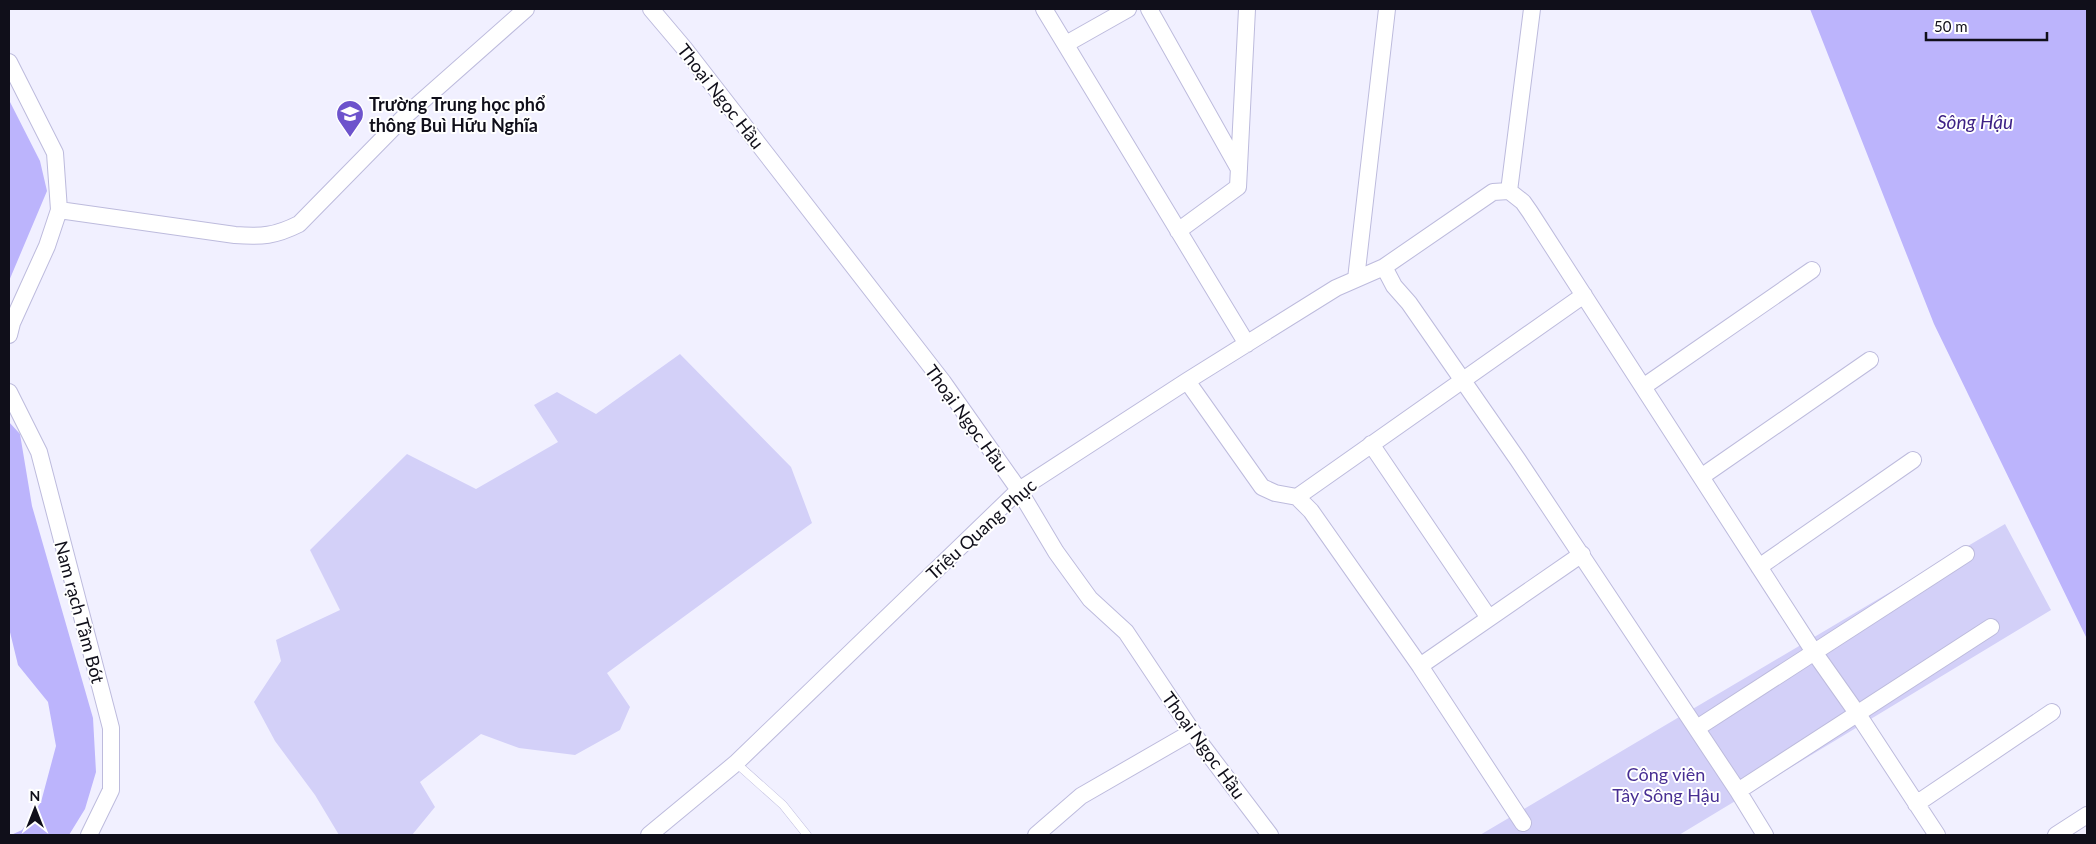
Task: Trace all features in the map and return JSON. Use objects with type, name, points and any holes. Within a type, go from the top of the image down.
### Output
[{"type":"street","points":[[60,210],[235,235],[261,237],[281,234],[299,224],[404,117],[526,9]]},
{"type":"street","name":"Thoại Ngọc Hầu","points":[[651,9],[880,299],[943,382],[1019,490],[1056,552],[1090,599],[1126,632],[1192,732],[1270,835]]},
{"type":"street","points":[[1044,9],[1247,344]]},
{"type":"street","points":[[1066,44],[1128,9]]},
{"type":"street","points":[[1149,9],[1239,169]]},
{"type":"street","points":[[1178,231],[1238,187],[1247,9]]},
{"type":"street","points":[[1356,279],[1387,9]]},
{"type":"street","points":[[1532,9],[1509,191],[1530,212],[1814,652],[1857,712],[1936,835]]},
{"type":"street","points":[[9,62],[55,153],[60,210],[47,246],[12,322],[9,335]]},
{"type":"street","name":"Triệu Quang Phục","points":[[650,835],[736,763],[1019,490],[1187,381],[1336,288],[1384,267],[1493,192],[1509,191]]},
{"type":"street","points":[[1384,267],[1394,286],[1409,303],[1582,554],[1765,835]]},
{"type":"street","points":[[1643,387],[1812,270]]},
{"type":"street","points":[[1297,497],[1584,296]]},
{"type":"street","points":[[1701,477],[1870,360]]},
{"type":"street","points":[[1187,381],[1262,487],[1275,493],[1297,497],[1311,511],[1420,666],[1523,823]]},
{"type":"street","name":"Nam rạch Tầm Bót","points":[[9,392],[38,452],[111,728],[111,790],[89,835]]},
{"type":"street","points":[[1371,444],[1489,618]]},
{"type":"street","points":[[1759,567],[1913,460]]},
{"type":"street","points":[[1420,666],[1582,554]]},
{"type":"street","points":[[1697,728],[1966,554]]},
{"type":"street","points":[[1738,791],[1857,712],[1991,627]]},
{"type":"street","points":[[1916,804],[2052,712]]},
{"type":"street","points":[[1036,835],[1081,796],[1192,732]]},
{"type":"street","points":[[2056,835],[2087,815]]},
{"type":"lane","points":[[736,763],[783,805],[807,835]]},
{"type":"green space","points":[[680,354],[791,467],[812,523],[607,673],[630,707],[620,730],[575,755],[519,748],[481,734],[420,782],[435,807],[412,835],[339,835],[315,795],[275,741],[254,702],[281,661],[276,640],[340,610],[310,550],[407,454],[476,489],[558,442],[534,405],[557,392],[596,414]]},
{"type":"green space","name":"Công viên Tây Sông Hậu","points":[[2005,524],[2051,610],[1679,835],[1480,835]]},
{"type":"water","name":"Sông Hậu","points":[[1810,9],[2087,9],[2087,639],[1934,324]]},
{"type":"water","points":[[9,100],[40,161],[47,191],[9,281]]},
{"type":"water","points":[[9,422],[20,434],[32,506],[93,718],[96,772],[85,809],[69,835],[11,835],[22,830],[41,802],[56,746],[48,702],[18,665],[9,628]]},
{"type":"place","name":"Trường Trung học phổ thông Buì Hữu Nghĩa","points":[[350,138]]}]
